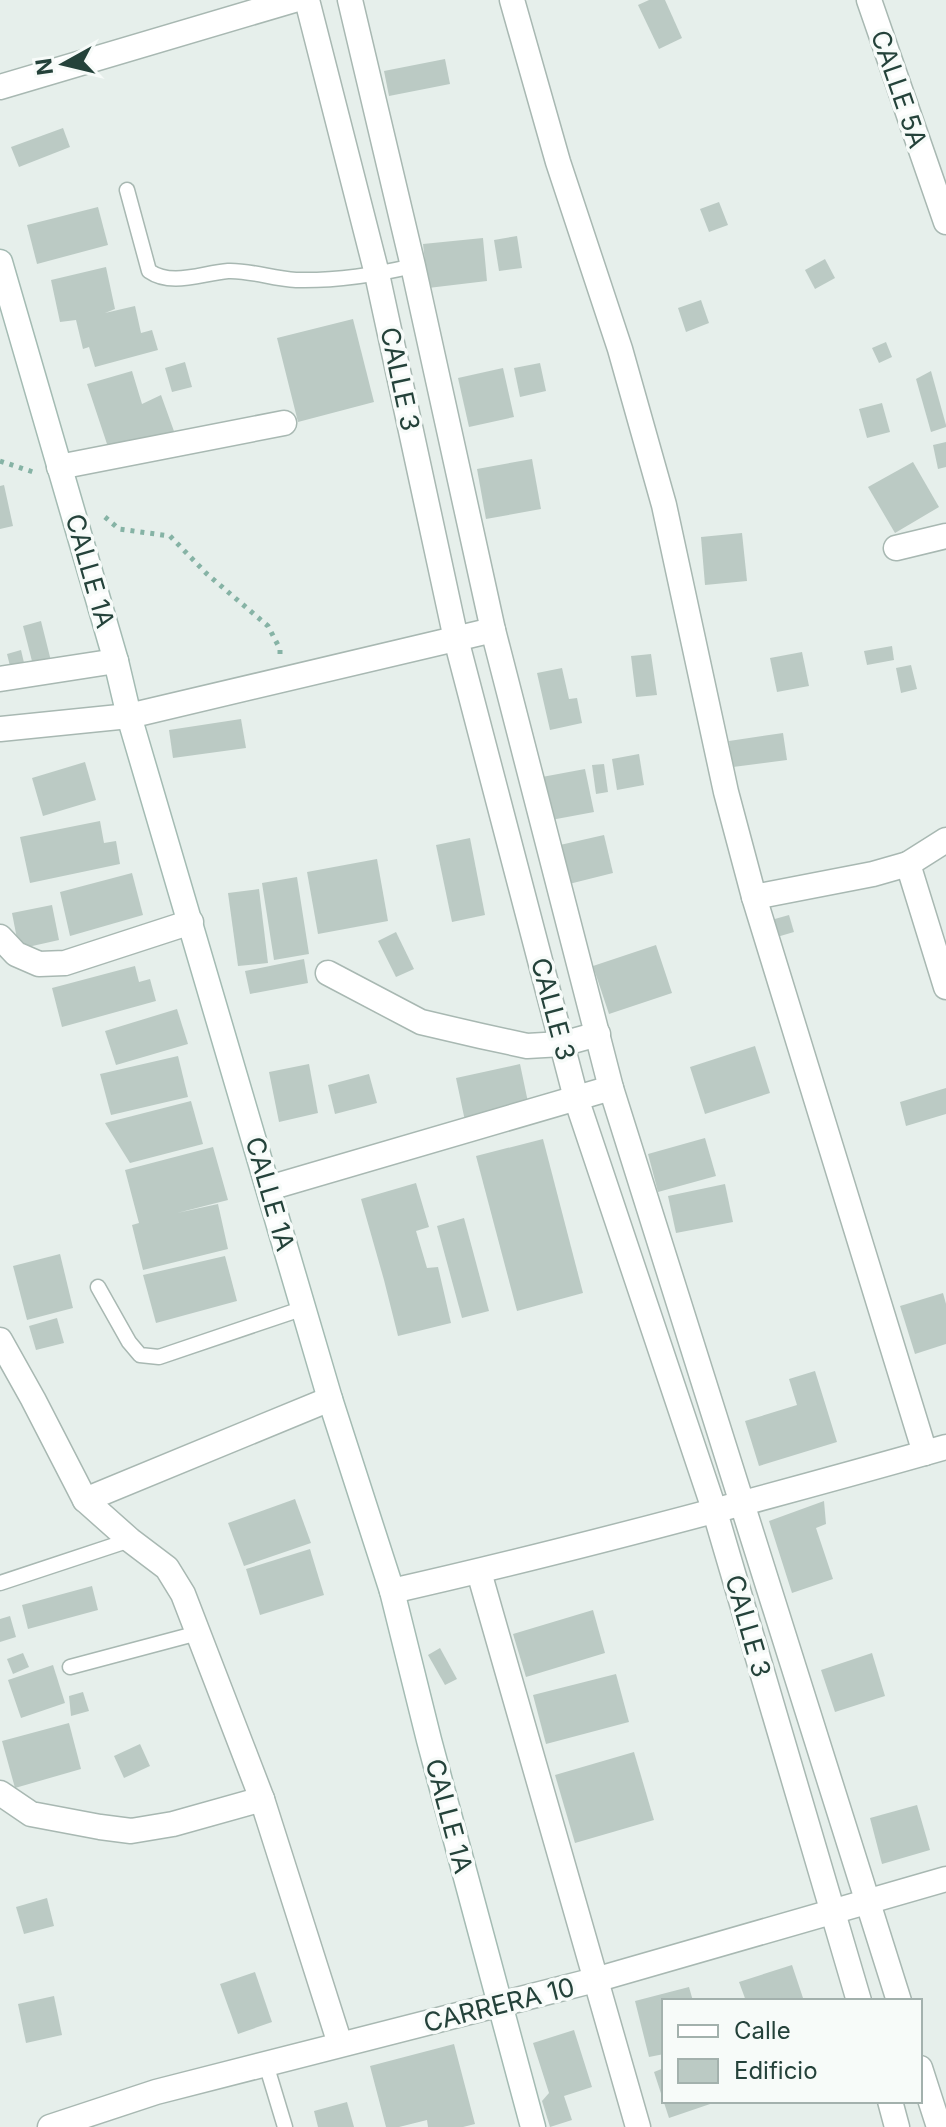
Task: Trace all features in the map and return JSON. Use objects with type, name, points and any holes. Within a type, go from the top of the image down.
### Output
[{"type":"street","points":[[0,87],[294,0]]},
{"type":"street","name":"CALLE 3","points":[[307,0],[377,274],[456,639],[576,1098],[715,1512],[858,1999]]},
{"type":"street","name":"CALLE 3","points":[[350,0],[413,266],[493,630],[611,1088],[898,1999]]},
{"type":"street","points":[[392,1591],[715,1512],[936,1450],[754,897],[726,792],[664,505],[620,349],[558,162],[512,0]]},
{"type":"street","name":"CALLE 5A","points":[[869,0],[946,222]]},
{"type":"street","name":"CALLE 1A","points":[[0,262],[6,311],[62,475],[129,716],[330,1399],[392,1591],[528,2126]]},
{"type":"street","points":[[62,475],[284,423]]},
{"type":"street","points":[[896,548],[946,536]]},
{"type":"street","points":[[0,729],[129,716],[493,630]]},
{"type":"street","points":[[0,679],[116,661]]},
{"type":"street","points":[[754,897],[873,874],[908,864],[946,840]]},
{"type":"street","points":[[908,864],[946,987]]},
{"type":"street","points":[[0,937],[16,954],[39,964],[65,963],[191,922]]},
{"type":"street","points":[[328,973],[421,1022],[527,1046],[562,1044],[598,1034]]},
{"type":"street","points":[[269,1188],[611,1088]]},
{"type":"street","points":[[0,1340],[85,1500],[167,1568],[183,1594],[262,1799],[340,2044]]},
{"type":"street","points":[[85,1500],[330,1399]]},
{"type":"street","points":[[479,1572],[638,2127]]},
{"type":"street","points":[[0,1793],[31,1814],[131,1831],[173,1824],[262,1799]]},
{"type":"street","name":"CARRERA 10","points":[[50,2127],[108,2118],[156,2092],[595,1980],[946,1879]]},
{"type":"street","points":[[922,2074],[939,2127]]},
{"type":"street","points":[[891,2103],[897,2127]]},
{"type":"lane","points":[[127,190],[149,271],[158,277],[174,279],[230,271],[295,280],[377,274],[413,266]]},
{"type":"lane","points":[[98,1287],[129,1342],[140,1355],[159,1357],[304,1308]]},
{"type":"lane","points":[[0,1583],[130,1540]]},
{"type":"lane","points":[[70,1667],[198,1633]]},
{"type":"lane","points":[[266,2064],[285,2127]]},
{"type":"path","points":[[62,475],[119,529],[170,536],[207,574],[268,626],[280,649],[283,680]]},
{"type":"building","points":[[649,0],[665,0],[682,38],[659,49],[638,5]]},
{"type":"building","points":[[445,59],[450,84],[389,96],[384,71]]},
{"type":"building","points":[[63,128],[70,147],[19,167],[11,147]]},
{"type":"building","points":[[719,202],[728,225],[709,232],[700,209]]},
{"type":"building","points":[[98,207],[108,245],[37,264],[27,225]]},
{"type":"building","points":[[517,236],[522,268],[499,271],[494,240]]},
{"type":"building","points":[[483,238],[487,281],[428,288],[423,244]]},
{"type":"building","points":[[825,259],[835,278],[815,289],[805,270]]},
{"type":"building","points":[[106,267],[115,309],[105,313],[135,306],[141,333],[152,330],[158,350],[95,367],[89,347],[83,349],[76,320],[60,322],[51,280]]},
{"type":"building","points":[[701,300],[709,323],[686,332],[678,308]]},
{"type":"building","points":[[353,319],[374,402],[298,422],[277,338]]},
{"type":"building","points":[[886,342],[892,357],[879,363],[872,348]]},
{"type":"building","points":[[185,362],[192,387],[172,392],[165,368]]},
{"type":"building","points":[[540,363],[546,391],[520,397],[514,368]]},
{"type":"building","points":[[503,368],[514,417],[469,427],[458,378]]},
{"type":"building","points":[[132,371],[142,404],[161,395],[175,434],[111,456],[87,384]]},
{"type":"building","points":[[931,371],[946,427],[931,432],[916,379]]},
{"type":"building","points":[[882,403],[890,432],[867,438],[859,409]]},
{"type":"building","points":[[946,442],[946,467],[938,469],[933,445]]},
{"type":"building","points":[[532,459],[541,509],[486,519],[477,469]]},
{"type":"building","points":[[913,462],[939,507],[895,533],[868,487]]},
{"type":"building","points":[[4,485],[13,526],[0,529],[0,486]]},
{"type":"building","points":[[742,533],[747,581],[705,585],[701,537]]},
{"type":"building","points":[[41,621],[51,661],[33,665],[23,626]]},
{"type":"building","points":[[892,646],[894,660],[867,665],[864,651]]},
{"type":"building","points":[[21,650],[25,667],[11,670],[7,654]]},
{"type":"building","points":[[802,652],[809,686],[777,692],[770,658]]},
{"type":"building","points":[[651,654],[657,695],[636,697],[631,656]]},
{"type":"building","points":[[911,665],[917,689],[901,693],[896,668]]},
{"type":"building","points":[[562,668],[569,699],[577,698],[582,723],[550,730],[537,673]]},
{"type":"building","points":[[241,719],[246,748],[173,758],[169,730]]},
{"type":"building","points":[[783,733],[787,760],[733,767],[729,741]]},
{"type":"building","points":[[639,754],[644,785],[617,790],[612,759]]},
{"type":"building","points":[[85,762],[96,800],[43,816],[32,778]]},
{"type":"building","points":[[604,764],[608,792],[596,794],[592,765]]},
{"type":"building","points":[[585,769],[594,812],[551,820],[542,777]]},
{"type":"building","points":[[100,821],[104,843],[116,841],[120,864],[30,883],[20,837]]},
{"type":"building","points":[[604,835],[613,873],[569,884],[560,845]]},
{"type":"building","points":[[470,838],[485,915],[452,922],[436,845]]},
{"type":"building","points":[[377,859],[388,921],[318,934],[307,872]]},
{"type":"building","points":[[132,873],[143,915],[70,936],[60,892]]},
{"type":"building","points":[[297,877],[309,954],[274,960],[262,883]]},
{"type":"building","points":[[259,889],[268,963],[238,966],[228,893]]},
{"type":"building","points":[[52,905],[59,940],[19,949],[12,913]]},
{"type":"building","points":[[789,915],[794,932],[770,939],[764,922]]},
{"type":"building","points":[[396,932],[414,969],[396,977],[378,941]]},
{"type":"building","points":[[656,945],[672,993],[609,1014],[593,966]]},
{"type":"building","points":[[304,959],[308,983],[250,994],[245,971]]},
{"type":"building","points":[[135,966],[139,982],[150,979],[156,1001],[62,1027],[52,988]]},
{"type":"building","points":[[177,1009],[188,1044],[116,1065],[105,1031]]},
{"type":"building","points":[[755,1046],[770,1093],[705,1114],[690,1067]]},
{"type":"building","points":[[178,1056],[188,1097],[111,1115],[100,1074]]},
{"type":"building","points":[[309,1064],[318,1113],[279,1122],[269,1072]]},
{"type":"building","points":[[520,1064],[529,1107],[465,1121],[456,1078]]},
{"type":"building","points":[[369,1074],[377,1103],[335,1114],[328,1085]]},
{"type":"building","points":[[946,1088],[946,1114],[906,1126],[900,1102]]},
{"type":"building","points":[[191,1101],[203,1144],[130,1163],[105,1123]]},
{"type":"building","points":[[705,1138],[716,1176],[658,1192],[648,1154]]},
{"type":"building","points":[[543,1139],[583,1293],[517,1311],[476,1156]]},
{"type":"building","points":[[213,1147],[228,1200],[177,1213],[218,1204],[228,1249],[143,1270],[132,1225],[139,1223],[125,1170]]},
{"type":"building","points":[[416,1183],[429,1227],[416,1231],[427,1268],[438,1267],[451,1323],[398,1336],[361,1199]]},
{"type":"building","points":[[725,1184],[733,1222],[676,1233],[668,1196]]},
{"type":"building","points":[[464,1218],[489,1311],[462,1318],[437,1226]]},
{"type":"building","points":[[60,1254],[73,1308],[27,1320],[13,1266]]},
{"type":"building","points":[[225,1256],[237,1301],[156,1323],[143,1275]]},
{"type":"building","points":[[943,1293],[946,1344],[915,1354],[900,1306]]},
{"type":"building","points":[[57,1318],[64,1343],[36,1350],[29,1326]]},
{"type":"building","points":[[815,1371],[837,1442],[759,1466],[745,1421],[797,1405],[789,1379]]},
{"type":"building","points":[[295,1499],[311,1543],[244,1566],[228,1523]]},
{"type":"building","points":[[824,1501],[826,1524],[816,1528],[833,1579],[792,1593],[769,1521]]},
{"type":"building","points":[[310,1549],[324,1595],[260,1615],[246,1569]]},
{"type":"building","points":[[92,1586],[98,1610],[28,1629],[22,1605]]},
{"type":"building","points":[[593,1610],[605,1653],[526,1677],[513,1634]]},
{"type":"building","points":[[10,1616],[16,1637],[0,1642],[0,1619]]},
{"type":"building","points":[[440,1648],[457,1679],[445,1685],[428,1655]]},
{"type":"building","points":[[23,1653],[29,1667],[13,1674],[7,1659]]},
{"type":"building","points":[[872,1653],[885,1696],[835,1712],[821,1670]]},
{"type":"building","points":[[53,1665],[65,1703],[21,1718],[8,1680]]},
{"type":"building","points":[[616,1674],[629,1722],[546,1744],[533,1695]]},
{"type":"building","points":[[83,1692],[89,1711],[71,1716],[69,1696]]},
{"type":"building","points":[[69,1723],[81,1769],[15,1788],[2,1741]]},
{"type":"building","points":[[140,1744],[150,1766],[124,1778],[114,1756]]},
{"type":"building","points":[[634,1752],[654,1820],[575,1843],[555,1775]]},
{"type":"building","points":[[917,1805],[930,1850],[882,1864],[870,1818]]},
{"type":"building","points":[[47,1898],[54,1926],[24,1934],[16,1907]]},
{"type":"building","points":[[792,1965],[803,1999],[745,1999],[739,1982]]},
{"type":"building","points":[[255,1972],[272,2022],[238,2034],[220,1984]]},
{"type":"building","points":[[689,1987],[692,1999],[662,1999],[662,2054],[649,2057],[635,2001]]},
{"type":"building","points":[[54,1996],[62,2035],[26,2043],[18,2004]]},
{"type":"building","points":[[574,2030],[592,2087],[564,2096],[572,2120],[550,2127],[542,2101],[549,2093],[533,2043]]},
{"type":"building","points":[[454,2044],[475,2124],[428,2127],[427,2120],[386,2127],[370,2066]]},
{"type":"building","points":[[662,2069],[662,2097],[654,2072]]},
{"type":"building","points":[[347,2102],[354,2127],[318,2127],[314,2111]]},
{"type":"building","points":[[664,2103],[713,2103],[669,2118]]}]
